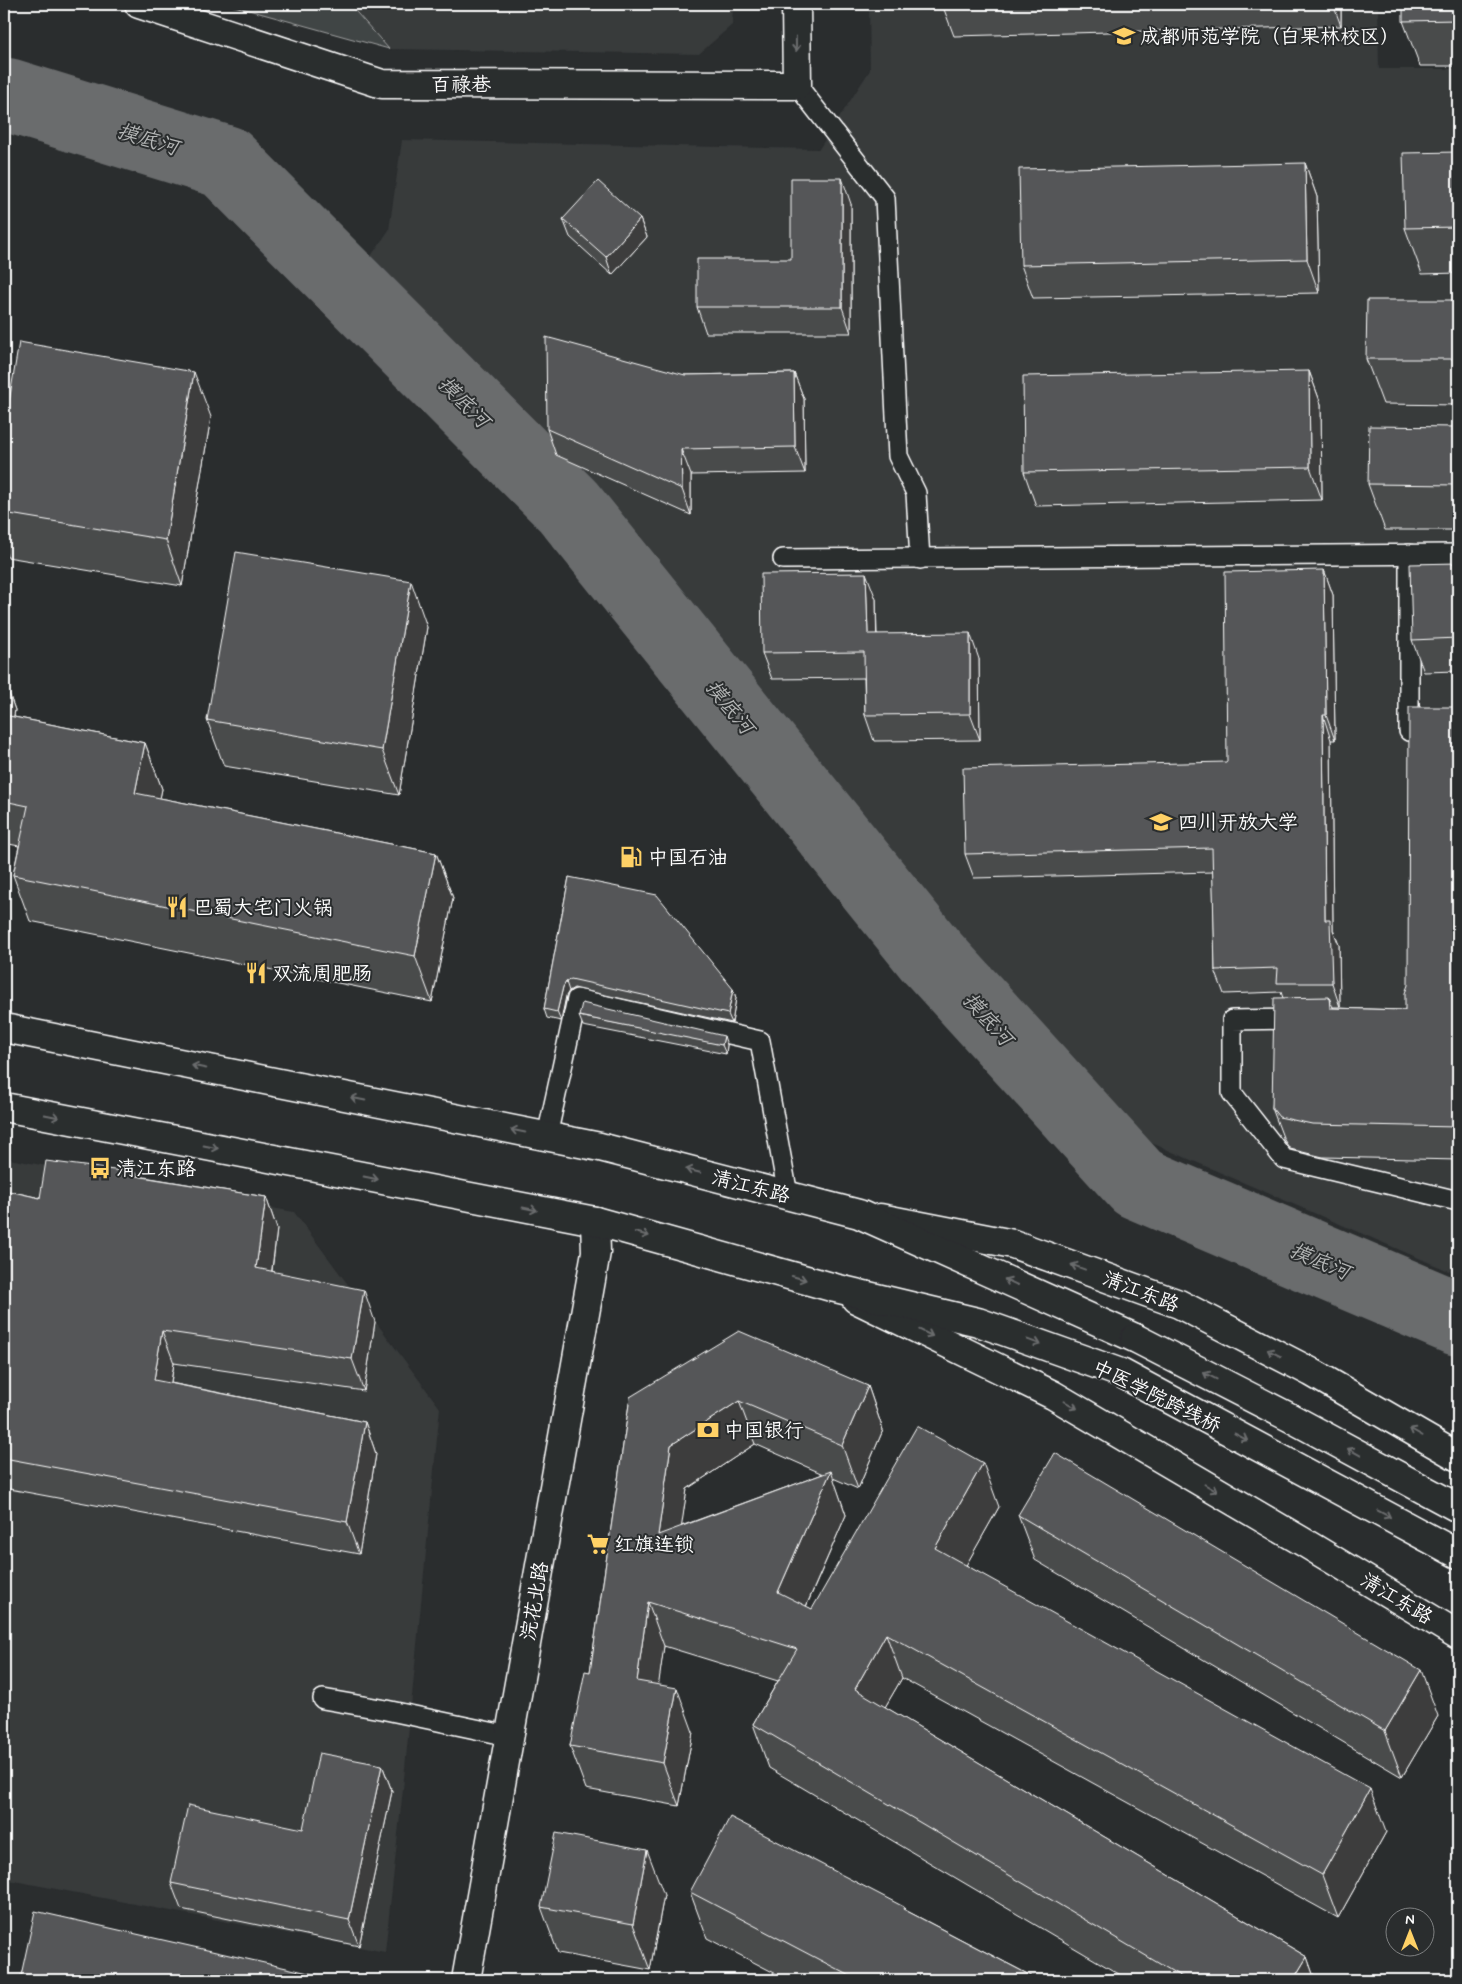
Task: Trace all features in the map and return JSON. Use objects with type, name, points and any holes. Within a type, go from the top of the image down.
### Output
[{"type":"main road","name":"百禄巷","points":[[139,4],[382,84],[797,85]]},
{"type":"main road","points":[[796,4],[797,85]]},
{"type":"main road","name":"清江东路","points":[[4,1028],[600,1147],[859,1214],[1013,1244],[1180,1304],[1311,1372],[1458,1457]]},
{"type":"main road","points":[[4,1107],[595,1221],[835,1288]]},
{"type":"main road","name":"中医学院跨线桥","points":[[859,1214],[1135,1338],[1291,1418],[1458,1508]]},
{"type":"main road","name":"浣花北路","points":[[466,1980],[596,1252],[595,1221]]},
{"type":"main road","name":"清江东路","points":[[835,1288],[1053,1395],[1305,1543],[1458,1636]]},
{"type":"main road","name":"中医学院跨线桥","points":[[835,1288],[978,1322],[1121,1373],[1458,1554]]},
{"type":"lane","points":[[797,85],[885,198],[898,456],[916,493],[920,559]]},
{"type":"lane","points":[[1409,554],[1409,751]]},
{"type":"lane","points":[[783,559],[1458,554]]},
{"type":"lane","points":[[547,1136],[578,999],[760,1041],[788,1196]]},
{"type":"lane","points":[[1320,1018],[1232,1020],[1232,1093],[1284,1160],[1458,1201]]},
{"type":"lane","points":[[323,1699],[510,1736]]},
{"type":"shaded area","points":[[227,4],[349,4],[389,49]]},
{"type":"shaded area","points":[[349,4],[733,4],[732,25],[699,54],[389,49]]},
{"type":"shaded area","name":"四川开放大学","points":[[869,4],[1378,4],[1379,69],[1458,69],[1458,1275],[1133,1135],[597,509],[364,266],[389,230],[402,140],[819,149],[870,70]]},
{"type":"shaded area","points":[[4,1158],[294,1212],[440,1408],[403,1789],[385,1952],[4,1879]]},
{"type":"building","points":[[1403,4],[1458,4],[1458,20],[1403,21]]},
{"type":"building","points":[[1458,152],[1458,227],[1405,228],[1403,153]]},
{"type":"building","points":[[1305,163],[1307,259],[1021,265],[1019,169]]},
{"type":"building","points":[[791,178],[842,178],[842,307],[697,307],[697,259],[791,259]]},
{"type":"building","points":[[598,181],[640,219],[606,257],[563,219]]},
{"type":"building","points":[[1367,300],[1458,300],[1458,359],[1366,359]]},
{"type":"building","points":[[546,337],[685,375],[794,373],[795,447],[681,449],[682,489],[547,429]]},
{"type":"building","points":[[19,342],[194,372],[166,540],[4,513],[4,432]]},
{"type":"building","points":[[1309,371],[1310,467],[1024,472],[1023,376]]},
{"type":"building","points":[[1369,426],[1458,427],[1458,485],[1368,484]]},
{"type":"building","points":[[236,552],[411,581],[382,750],[207,720]]},
{"type":"building","points":[[1458,563],[1458,638],[1412,640],[1410,564]]},
{"type":"building","points":[[1324,570],[1326,715],[1323,715],[1325,920],[1330,920],[1332,983],[1277,983],[1278,968],[1215,970],[1212,848],[965,854],[963,768],[1227,762],[1225,572]]},
{"type":"building","points":[[866,573],[868,634],[970,633],[970,714],[865,715],[864,652],[762,653],[761,574]]},
{"type":"building","points":[[1409,707],[1458,707],[1458,1127],[1312,1124],[1279,1117],[1272,1108],[1274,998],[1329,997],[1330,1008],[1405,1010],[1405,993],[1408,985]]},
{"type":"building","points":[[4,715],[145,743],[135,793],[436,853],[415,956],[13,875],[28,806],[4,801]]},
{"type":"building","points":[[569,877],[657,895],[733,989],[728,1014],[571,979],[563,987],[557,1012],[544,1009]]},
{"type":"building","points":[[582,1003],[724,1036],[722,1045],[579,1016]]},
{"type":"building","points":[[46,1161],[137,1173],[136,1176],[266,1197],[256,1268],[364,1290],[352,1359],[162,1331],[154,1380],[365,1422],[347,1522],[4,1458],[4,1190],[40,1198]]},
{"type":"building","points":[[739,1331],[868,1386],[842,1445],[739,1401],[671,1445],[658,1535],[831,1471],[778,1592],[812,1609],[917,1426],[983,1463],[935,1548],[1370,1789],[1322,1875],[886,1634],[855,1689],[1307,1957],[1293,1980],[1187,1980],[753,1724],[797,1649],[648,1602],[637,1681],[677,1688],[663,1763],[570,1746],[585,1671],[590,1672],[630,1397]]},
{"type":"building","points":[[1055,1453],[1421,1670],[1385,1731],[1018,1515]]},
{"type":"building","points":[[319,1753],[382,1765],[349,1920],[171,1883],[188,1805],[303,1829]]},
{"type":"building","points":[[730,1817],[904,1907],[903,1909],[1039,1980],[858,1980],[690,1892]]},
{"type":"building","points":[[556,1833],[647,1850],[633,1924],[541,1907]]},
{"type":"building","points":[[35,1911],[335,1979],[335,1980],[20,1980]]},
{"type":"waterway","name":"摸底河","points":[[4,96],[8,95],[225,162],[568,506],[931,956],[1138,1183],[1458,1319]]},
{"type":"place","name":"成都师范学院（白果林校区）","points":[[1124,36]]},
{"type":"place","name":"四川开放大学","points":[[1161,822]]},
{"type":"place","name":"中国石油","points":[[631,857]]},
{"type":"place","name":"巴蜀大宅门火锅","points":[[177,907]]},
{"type":"place","name":"双流周肥肠","points":[[256,973]]},
{"type":"place","name":"清江东路","points":[[100,1168]]},
{"type":"place","name":"中国银行","points":[[708,1430]]},
{"type":"place","name":"红旗连锁","points":[[598,1544]]}]
